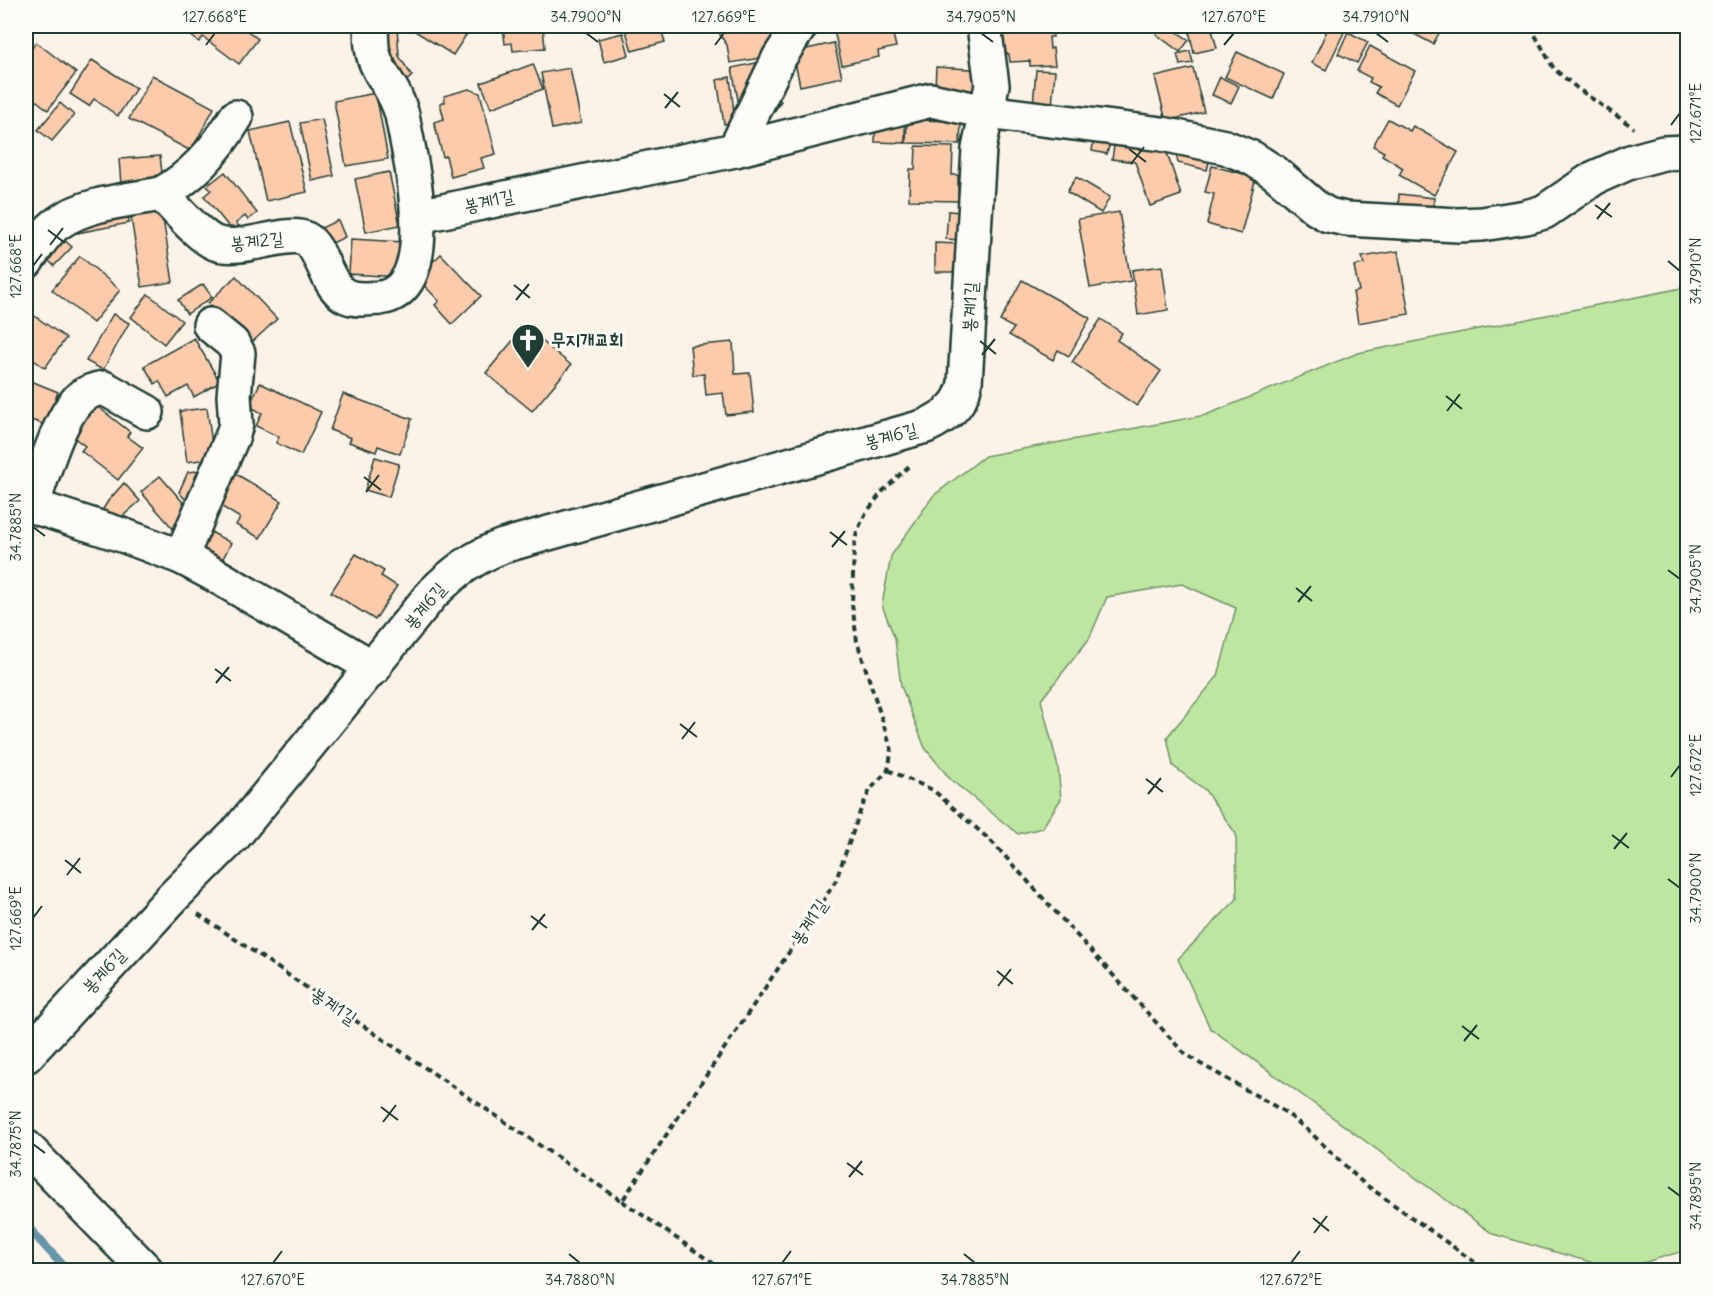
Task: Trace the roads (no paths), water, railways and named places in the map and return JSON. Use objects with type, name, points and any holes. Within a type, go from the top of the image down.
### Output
[{"type":"street","name":"봉계2길","points":[[161,194],[214,243],[234,246],[292,237],[306,239],[311,243],[334,286],[357,300],[386,297],[402,286],[414,260],[419,239],[419,216],[399,101],[380,73],[373,55],[370,42],[372,26]]},
{"type":"street","points":[[735,150],[778,58],[800,26]]},
{"type":"street","name":"봉계1길","points":[[966,383],[979,149],[992,85],[984,26]]},
{"type":"street","name":"봉계1길","points":[[419,216],[735,150],[931,100],[986,112]]},
{"type":"street","points":[[986,112],[1162,134],[1225,147],[1252,158],[1274,172],[1316,208],[1328,215],[1346,219],[1458,225],[1482,224],[1526,217],[1544,212],[1594,178],[1630,162],[1674,153]]},
{"type":"street","points":[[26,262],[57,224],[69,216],[82,210],[161,194],[185,179],[226,135],[236,117]]},
{"type":"street","points":[[181,557],[236,424],[234,396],[238,353],[232,343],[210,325]]},
{"type":"street","name":"봉계6길","points":[[26,1056],[173,897],[235,835],[445,581],[466,563],[484,553],[514,543],[926,426],[943,418],[955,408],[963,396],[966,383]]},
{"type":"street","points":[[147,412],[110,389],[104,388],[82,396],[63,424],[29,505],[181,557],[374,668]]},
{"type":"street","points":[[26,1147],[146,1270]]},
{"type":"waterway","points":[[26,1225],[67,1270]]},
{"type":"place","name":"무지개교회","points":[[528,369]]}]
